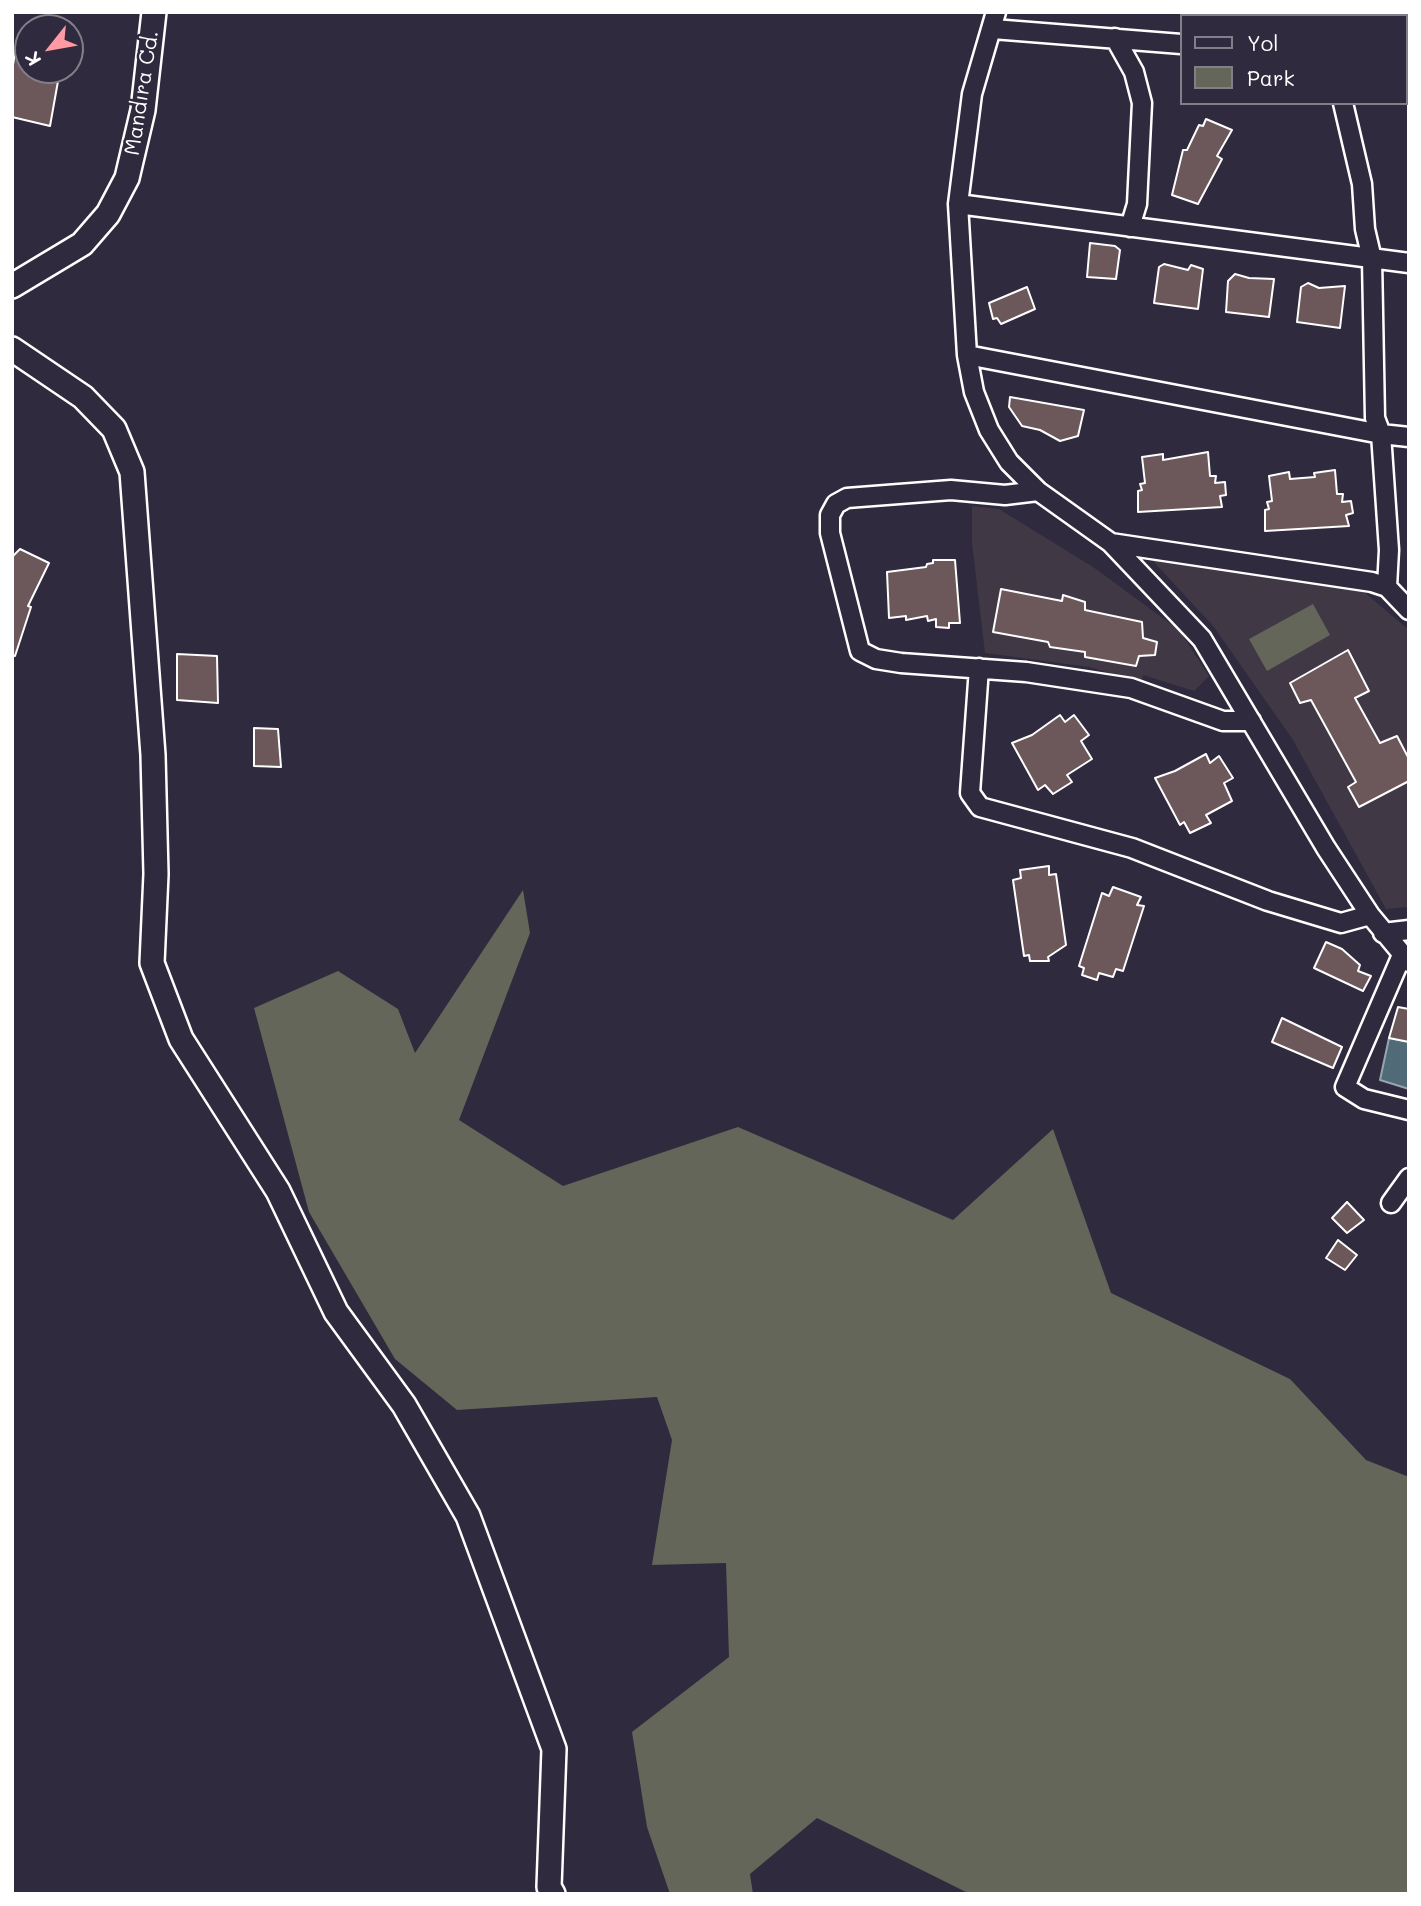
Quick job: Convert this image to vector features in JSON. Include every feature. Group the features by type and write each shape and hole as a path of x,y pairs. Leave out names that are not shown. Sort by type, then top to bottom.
{"street":[{"name":"Mandıra Cd.","path":"12,286 82,244 108,214 127,178 143,110 154,13"},
{"path":"1180,44 994,21 972,94 958,204 968,355 974,392 989,430 1009,462 1038,491 1111,543 1202,639 1370,915 1405,958 1345,1087 1364,1099 1409,1110"},
{"path":"1115,38 1134,72 1142,103 1137,204 1130,227"},
{"path":"1343,105 1362,184 1364,229 1372,260 1375,418 1381,434 1390,550 1387,587"},
{"path":"958,204 1409,263"},
{"path":"12,349 83,397 114,429 132,472 153,755 156,874 152,963 181,1040 278,1191 336,1312 404,1405 468,1516 554,1749 549,1887 553,1894"},
{"path":"968,355 1381,434 1409,437"},
{"path":"1038,491 1005,495 951,490 847,498 836,504 830,515 830,533 860,651 888,661 978,668 1131,688 1223,721 1251,721"},
{"path":"1111,543 1216,557 1387,587 1409,610"},
{"path":"978,668 971,793 980,807 1132,848 1268,901 1341,923 1370,915"},
{"path":"1383,933 1409,930"},
{"path":"1391,1203 1409,1178"}],"shaded area":[{"path":"972,506 999,509 1093,567 1179,630 1209,676 1194,691 1143,675 1142,682 1089,667 985,653 972,543"},
{"path":"1178,554 1364,592 1409,630 1409,907 1386,909 1293,740 1214,627 1151,559"}],"green space":[{"path":"1313,604 1330,635 1267,671 1249,639"},
{"path":"523,890 530,933 459,1120 563,1186 738,1127 953,1220 1053,1129 1111,1293 1290,1379 1366,1460 1409,1477 1409,1894 970,1894 817,1818 750,1874 753,1894 670,1894 647,1827 632,1732 729,1657 726,1563 652,1565 672,1440 657,1397 457,1410 395,1359 309,1212 254,1008 338,971 398,1009 415,1053"}],"water":[{"path":"1389,1038 1409,1042 1409,1089 1380,1080"}],"building":[{"path":"14,58 14,84 58,84 50,126 12,117"},
{"path":"1206,119 1232,130 1217,156 1222,159 1198,204 1172,195 1183,150 1187,150 1199,125 1203,126"},
{"path":"1090,243 1115,246 1120,250 1116,279 1087,277"},
{"path":"1164,264 1188,270 1191,265 1203,269 1198,309 1154,303 1159,267"},
{"path":"1235,274 1249,278 1274,279 1269,317 1226,312 1228,281"},
{"path":"1308,283 1319,288 1345,286 1340,328 1297,322 1301,287"},
{"path":"1027,287 1035,309 1001,324 997,318 993,319 989,303"},
{"path":"1010,397 1084,410 1078,436 1060,441 1040,430 1022,426 1009,407"},
{"path":"1208,452 1210,476 1216,476 1215,483 1225,482 1226,495 1220,496 1222,507 1138,512 1138,491 1142,490 1140,484 1145,483 1142,457 1163,454 1163,460"},
{"path":"1335,470 1337,494 1343,494 1342,502 1351,501 1353,513 1346,515 1349,526 1265,531 1265,510 1269,509 1267,502 1272,501 1269,476 1289,472 1290,479 1315,477 1314,473"},
{"path":"20,549 49,563 28,606 31,607 15,656 12,655 12,557"},
{"path":"933,560 955,560 960,623 949,623 949,628 936,627 936,619 928,621 927,616 906,620 906,616 889,618 887,572 926,567 927,564 933,563"},
{"path":"1001,589 1062,601 1063,595 1085,602 1085,610 1142,622 1143,638 1157,642 1155,655 1139,656 1136,666 1085,657 1085,652 1050,647 1048,642 993,632"},
{"path":"1348,650 1369,691 1355,698 1380,743 1397,736 1409,759 1409,781 1359,807 1348,787 1356,782 1311,700 1300,703 1290,683"},
{"path":"177,654 217,656 218,703 177,700"},
{"path":"1060,715 1065,722 1074,715 1089,735 1081,741 1092,759 1067,775 1072,782 1053,794 1045,785 1038,790 1012,743 1032,735"},
{"path":"254,728 278,729 281,767 254,766"},
{"path":"1206,754 1210,763 1219,756 1233,778 1224,783 1232,801 1206,815 1211,823 1190,833 1184,822 1180,825 1155,778 1175,771"},
{"path":"1049,866 1049,875 1056,874 1066,945 1048,957 1049,961 1030,961 1029,955 1024,956 1013,880 1021,878 1020,870"},
{"path":"1113,887 1141,897 1137,905 1144,906 1123,971 1116,969 1113,977 1099,973 1097,980 1082,975 1084,968 1079,966 1102,893 1109,896"},
{"path":"1326,942 1342,949 1360,965 1358,971 1371,976 1363,991 1314,968"},
{"path":"1398,1007 1409,1009 1409,1042 1389,1038"},
{"path":"1282,1018 1342,1047 1333,1068 1272,1042"},
{"path":"1347,1202 1364,1220 1347,1233 1332,1218"},
{"path":"1338,1240 1357,1255 1345,1270 1326,1258"}]}
